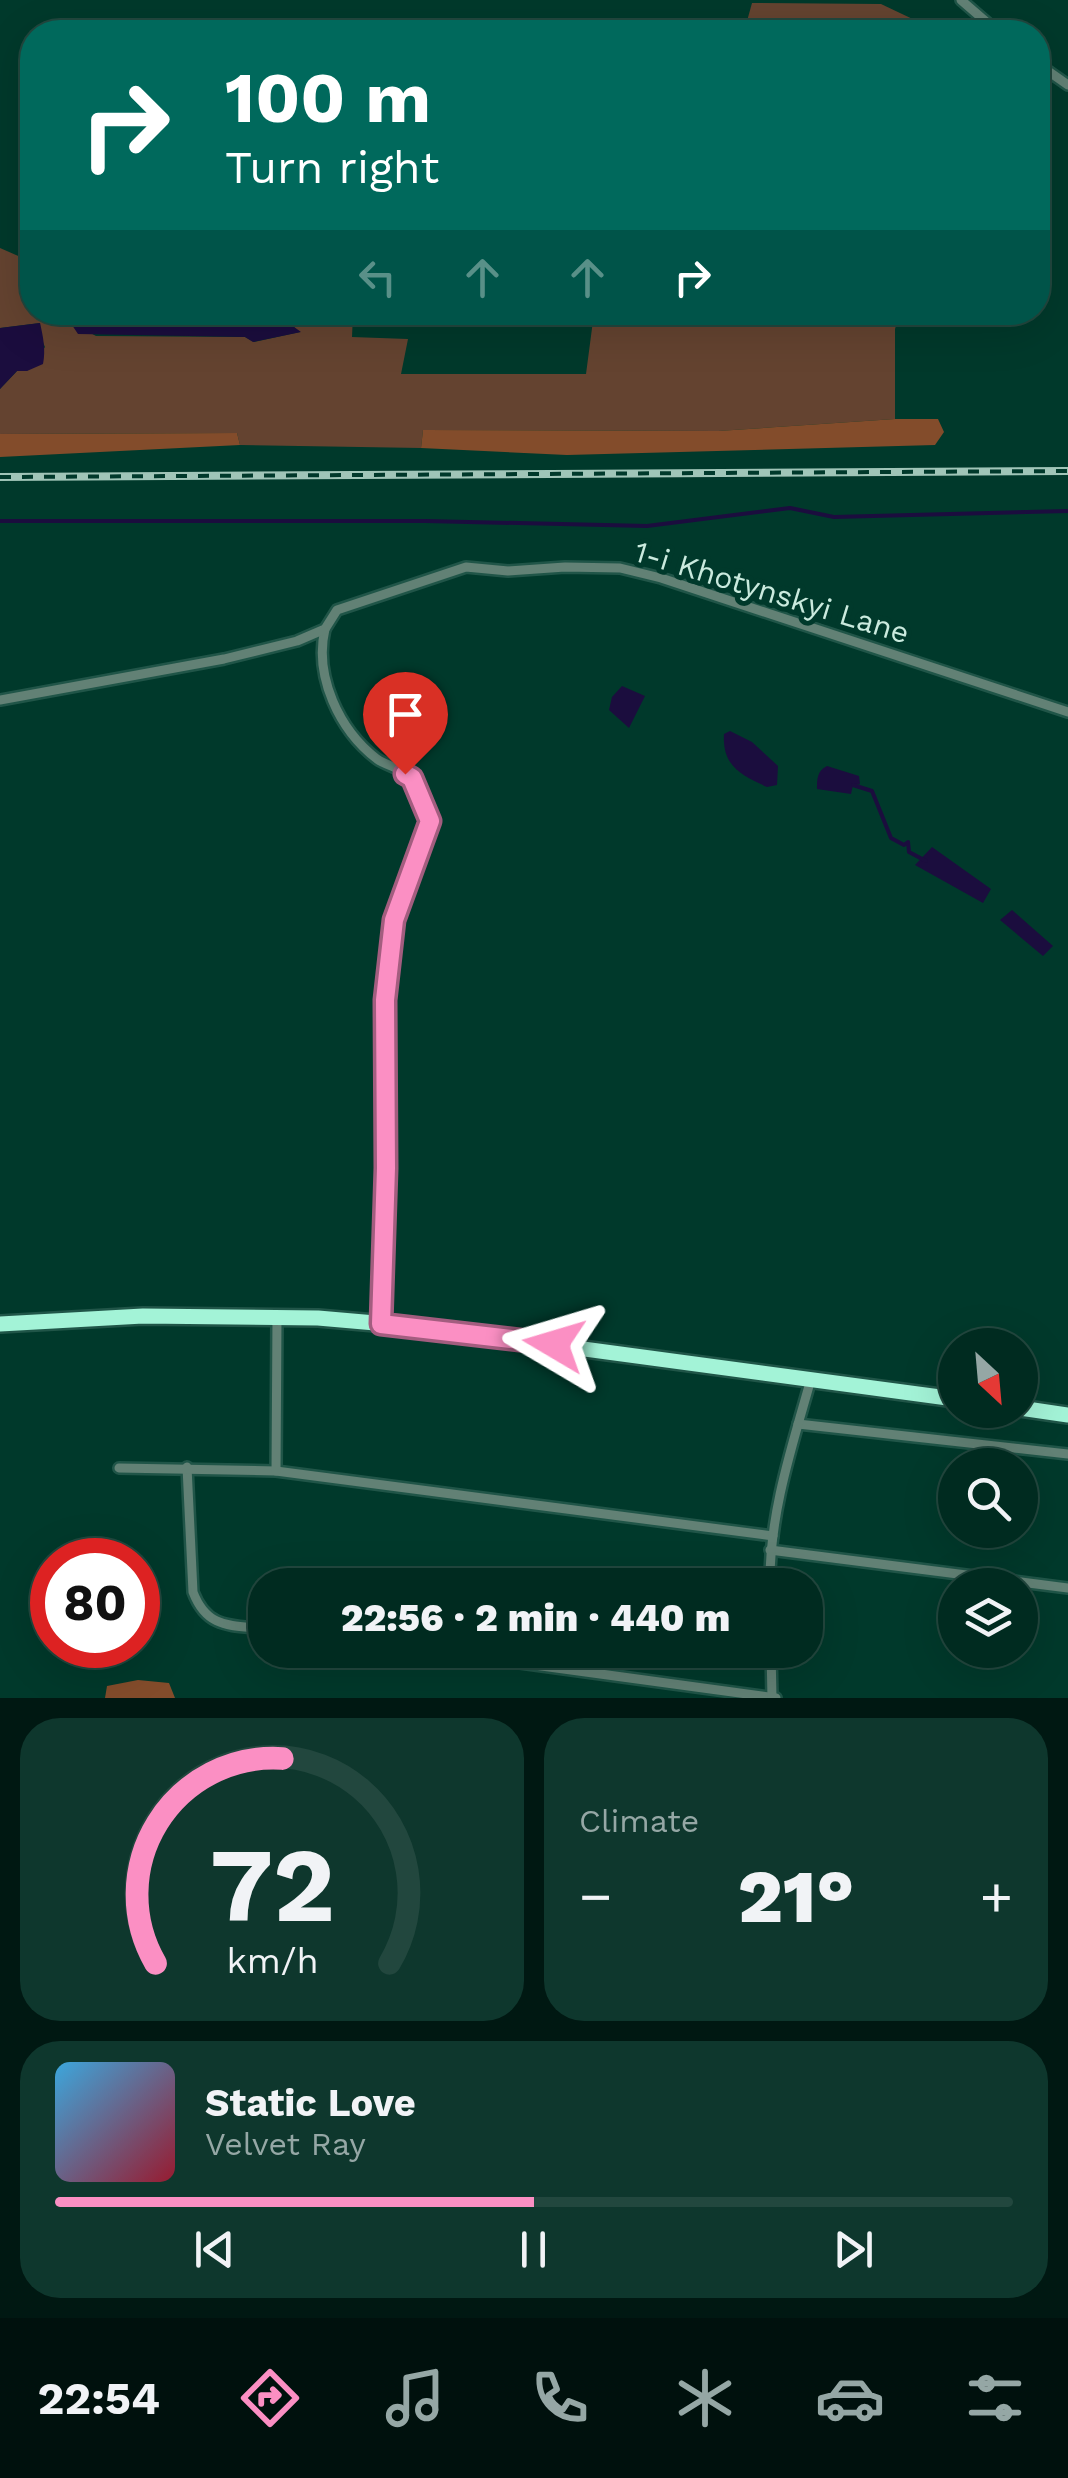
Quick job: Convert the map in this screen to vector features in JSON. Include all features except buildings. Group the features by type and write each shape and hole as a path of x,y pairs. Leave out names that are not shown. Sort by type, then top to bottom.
{"highway":[{"path":"0,1324 143,1316 276,1317 381,1324 938,1397"},
{"path":"1038,1410 1068,1414"}],"street":[{"path":"961,0 984,20"},
{"name":"1-i Khotynskyi Lane","path":"0,700 224,659 297,641 326,629 337,610 466,566 508,571 565,567 620,568 712,593 834,637 1022,694 1068,712"},
{"path":"326,629 321,648 323,670 338,713 375,758 412,778 430,821 394,920 385,1000 386,1168 381,1324"},
{"path":"276,1317 276,1471"},
{"path":"770,1568 772,1536 811,1378"},
{"path":"798,1424 1068,1454"},
{"path":"187,1467 193,1592 198,1606 206,1618 248,1627"},
{"path":"119,1468 276,1471 772,1536"},
{"path":"770,1550 1068,1588"},
{"path":"556,1668 774,1698 773,1668"}],"shaded area":[{"path":"752,3 881,4 915,20 747,20"},
{"path":"0,248 20,257 20,325 24,325 0,328"},
{"path":"40,325 76,325 96,336 245,337 254,342 300,332 294,325 352,325 352,337 408,339 401,374 586,374 592,325 896,325 895,419 718,431 423,430 421,448 240,445 237,433 0,434 0,389 17,371 27,371 45,347"},
{"path":"40,325 44,348 43,364 17,371 0,389 0,328"},
{"path":"72,325 294,325 301,332 253,342 245,337 78,334"},
{"path":"938,419 944,432 935,445 567,455 421,448 423,430 718,431"},
{"path":"237,433 240,445 0,457 0,434"},
{"path":"622,686 645,696 629,728 609,710 612,697"},
{"path":"730,731 752,742 778,766 777,785 767,787 735,768 724,745 724,734"},
{"path":"827,766 859,776 860,784 853,785 851,794 817,789 819,773"},
{"path":"932,847 991,889 983,903 915,865"},
{"path":"1012,910 1053,946 1043,956 1000,920"},
{"path":"138,1680 169,1683 175,1698 105,1698 107,1686"}],"waterway":[{"path":"0,521 426,521 647,526 790,508 834,517 1068,511"},
{"path":"853,785 872,791 891,838 904,845 908,842 909,852 926,861"}],"railway":[{"path":"0,477 1068,471"}],"route":[{"path":"405,774 412,778 430,821 394,920 385,1000 386,1168 381,1324 554,1344"}]}
